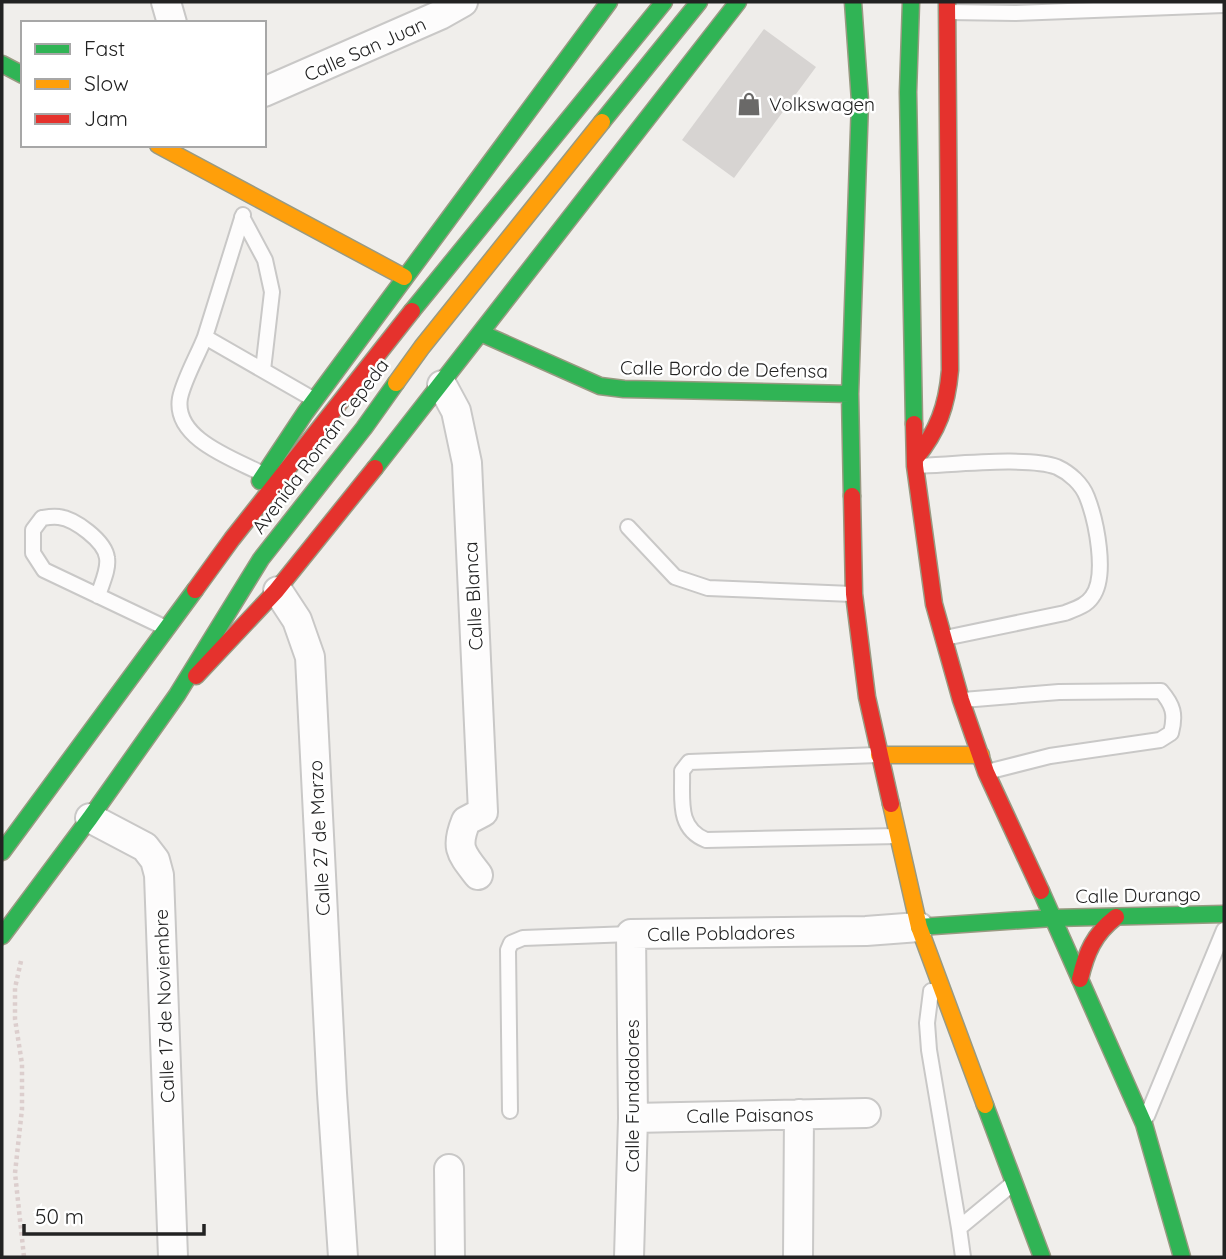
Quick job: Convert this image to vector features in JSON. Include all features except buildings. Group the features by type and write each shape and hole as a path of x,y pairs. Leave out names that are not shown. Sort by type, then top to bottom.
{"main road":[{"path":"232,539 264,474 314,400 609,2"},
{"name":"Avenida Román Cepeda","path":"2,852 232,539 429,290 664,2"},
{"name":"Avenida Román Cepeda","path":"2,936 177,695 261,559 364,428 430,337 699,2"},
{"path":"177,695 234,640 278,591 483,334 738,2"},
{"path":"853,2 860,101 850,394 854,594 867,697 919,927 1042,1257"},
{"path":"911,2 908,92 915,462 934,604 985,772 1144,1124 1182,1257"},
{"path":"915,462 938,430 945,413 949,389 951,354 946,5"},
{"path":"2,64 21,74"},
{"path":"177,149 318,232 404,277"},
{"name":"Calle Bordo de Defensa","path":"483,334 600,386 624,389 850,394"},
{"path":"879,755 981,755"},
{"name":"Calle Durango","path":"919,927 1053,918 1224,914"},
{"path":"1080,979 1093,937 1116,917"}],"street":[{"path":"166,2 171,21"},
{"name":"Calle San Juan","path":"266,91 429,21 463,2"},
{"name":"Calle Blanca","path":"442,385 456,411 467,463 484,812 466,821 459,838 463,856 478,875"},
{"name":"Calle 27 de Marzo","path":"278,591 297,620 310,657 343,1257"},
{"name":"Calle 17 de Noviembre","path":"90,818 145,847 155,860 159,875 172,1244"},
{"name":"Calle Pobladores","path":"631,934 841,932 919,927"},
{"name":"Calle Fundadores","path":"629,1257 633,1118 631,934"},
{"name":"Calle Paisanos","path":"633,1118 866,1113"},
{"path":"798,1257 799,1114"},
{"path":"449,1169 450,1257"}],"lane":[{"path":"946,5 1015,13 1224,5"},
{"path":"249,193 205,337 180,399 183,422 198,440 264,474"},
{"path":"242,218 265,260 272,292 263,370"},
{"path":"205,337 314,400"},
{"path":"915,462 1027,462 1053,465 1078,482 1087,497 1100,550 1099,578 1093,596 1082,607 1065,613 944,638"},
{"path":"98,596 107,568 107,556 93,536 71,520 56,516 42,518 33,530 33,553 44,570 98,596 167,629"},
{"path":"628,527 675,577 708,588 854,594"},
{"path":"961,700 1059,692 1161,691 1176,716 1171,733 1160,740 1051,756 985,772"},
{"path":"879,755 690,762 682,771 686,824 693,835 706,840 899,836"},
{"path":"1144,1124 1224,930"},
{"name":"Calle Pobladores","path":"510,1111 508,950 511,943 523,938 631,934"},
{"path":"933,969 927,1023 929,1050 960,1228 962,1257"},
{"path":"960,1228 1014,1182"}],"path":[{"path":"23,949 15,988 15,1019 22,1064 22,1109 15,1173 24,1257"}],"traffic: fast":[{"path":"260,481 305,413 609,2"},
{"path":"412,311 664,2"},
{"path":"602,122 699,2"},
{"path":"375,468 738,2"},
{"path":"852,496 850,394 860,101 853,2"},
{"path":"911,2 908,92 914,424"},
{"path":"2,64 21,74"},
{"path":"483,334 600,386 624,389 850,394"},
{"path":"2,936 177,695 261,559 396,383"},
{"path":"2,852 195,590"},
{"path":"1041,891 1144,1124 1182,1257"},
{"path":"919,927 1053,918 1224,914"},
{"path":"985,1105 1042,1257"}],"traffic: slow":[{"path":"396,383 602,122"},
{"path":"162,147 404,277"},
{"path":"879,755 981,755"},
{"path":"891,804 919,927 985,1105"}],"traffic: jam":[{"path":"915,459 940,418 950,370 947,2"},
{"path":"195,590 232,539 412,311"},
{"path":"914,424 915,466 934,604 961,700 986,772 1041,891"},
{"path":"196,676 276,591 375,468"},
{"path":"852,496 854,594 867,697 891,804"},
{"path":"1080,979 1092,945 1102,930 1116,917"}],"place":[{"name":"Volkswagen","path":"749,104"}]}
